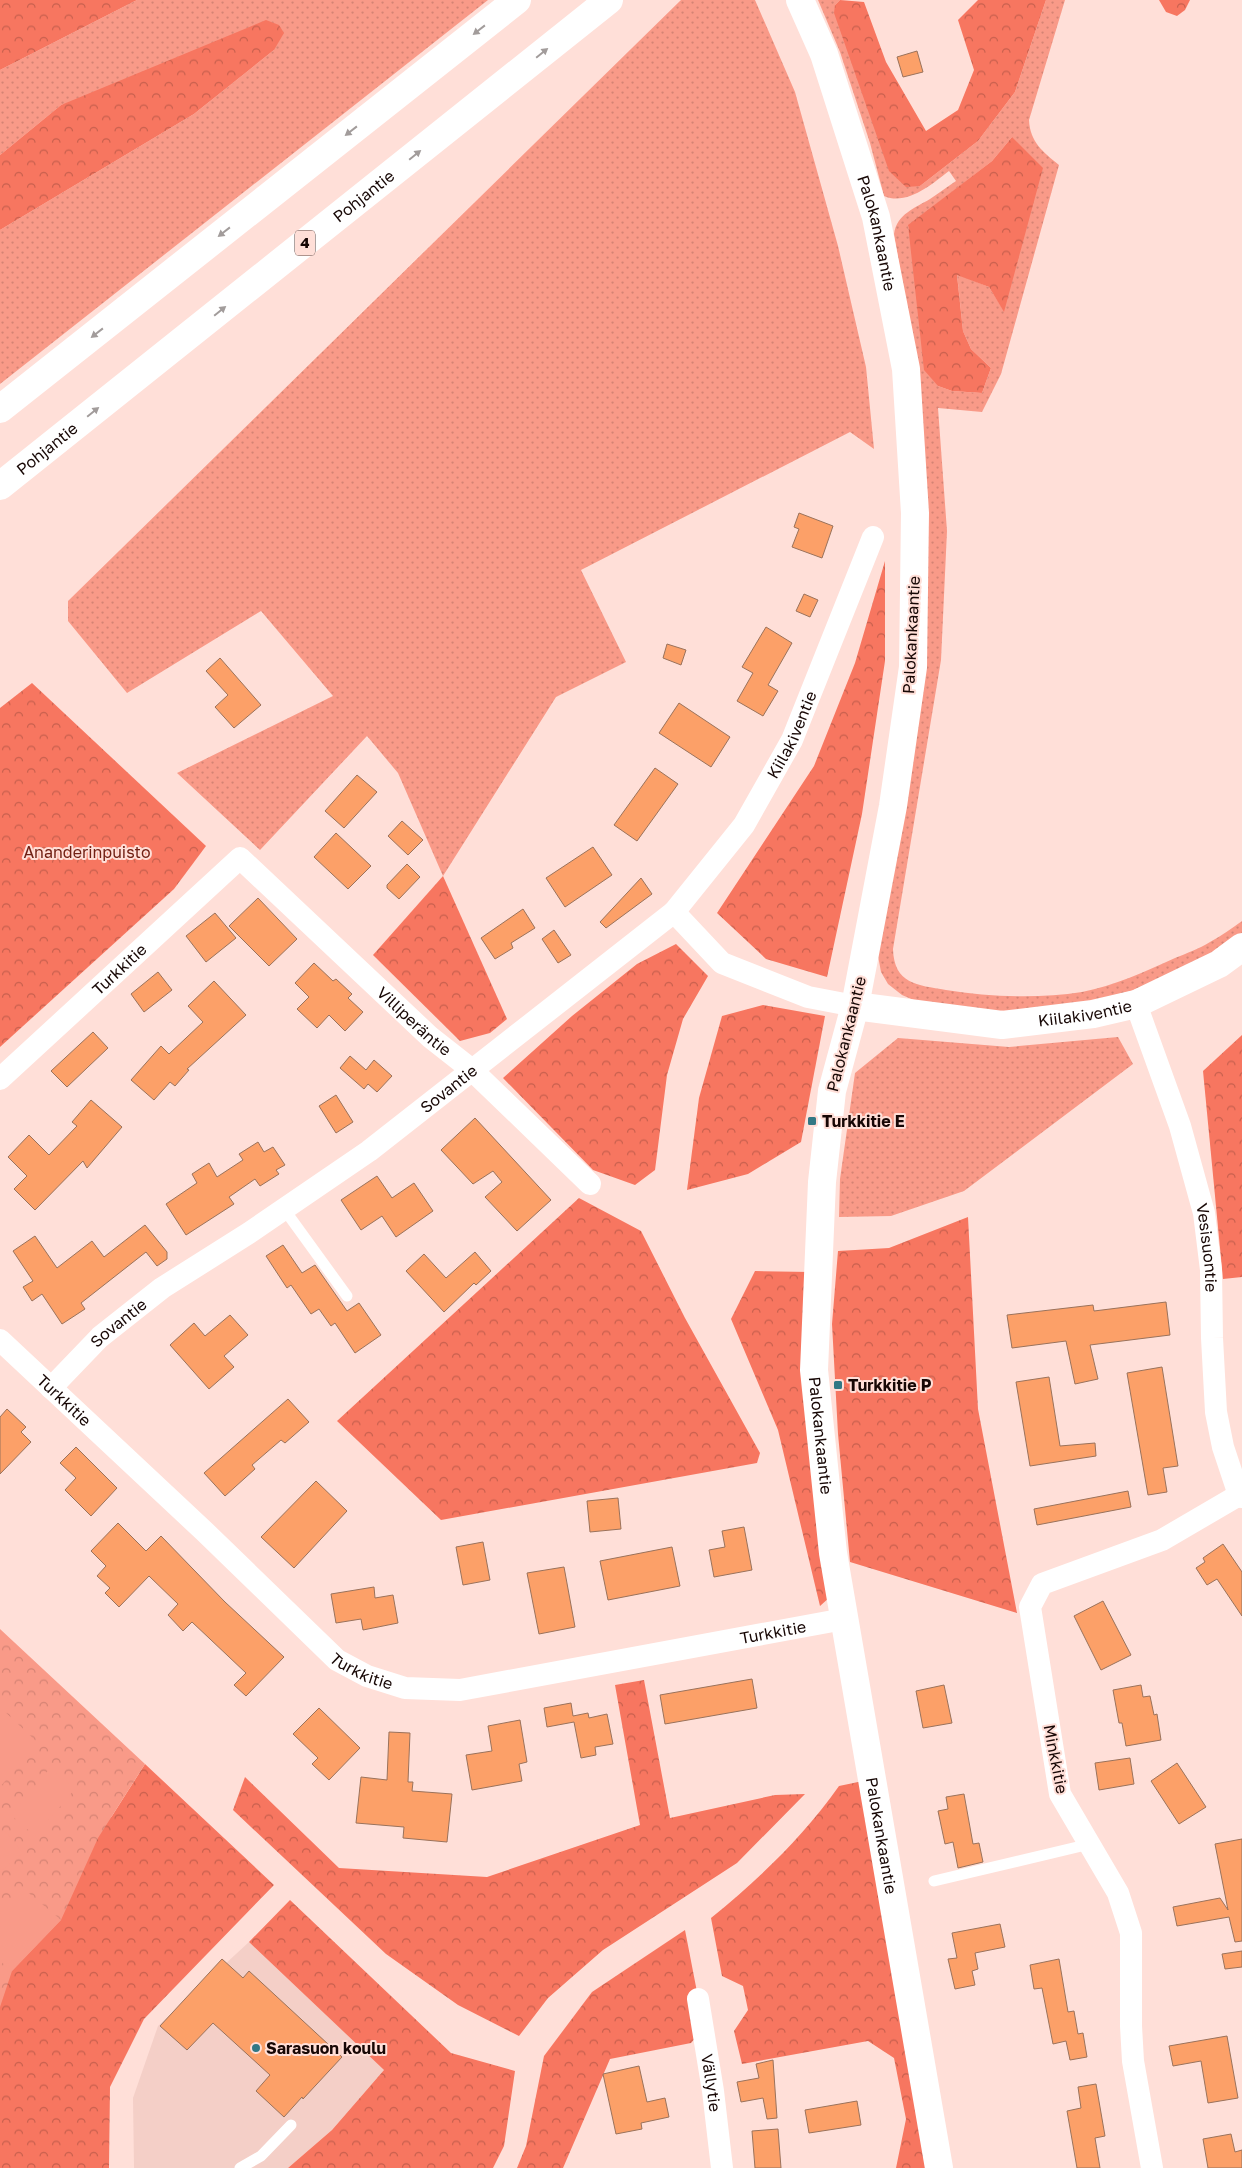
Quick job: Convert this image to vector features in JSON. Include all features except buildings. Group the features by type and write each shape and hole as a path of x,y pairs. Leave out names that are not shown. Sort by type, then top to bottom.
{"main road":[{"path":"0,410 517,0"},
{"name":"Pohjantie","path":"0,486 609,0"},
{"name":"Palokankaantie","path":"800,0 824,54 876,218 906,369 916,513 913,667 893,806 855,1006 832,1091 822,1182 814,1370 832,1553 940,2168"},
{"name":"Kiilakiventie","path":"855,1006 1002,1025 1093,1014 1136,1004 1219,964 1242,947"}],"street":[{"name":"Kiilakiventie","path":"674,912 744,825 792,740 873,537"},
{"name":"Villiperäntie","path":"240,858 430,1037 472,1070 590,1184"},
{"name":"Turkkitie","path":"0,1079 240,858"},
{"path":"674,912 722,963 808,997 855,1006"},
{"name":"Sovantie","path":"51,1388 100,1337 162,1288 369,1151 674,912"},
{"name":"Vesisuontie","path":"1136,1004 1180,1126 1204,1213 1211,1270 1216,1412 1223,1447 1241,1496"},
{"name":"Turkkitie","path":"0,1340 337,1660 367,1676 406,1688 460,1690 844,1620"},
{"name":"Minkkitie","path":"1152,2168 1134,2061 1131,2026 1131,1933 1118,1893 1060,1794 1030,1607 1042,1584 1162,1540 1241,1496"},
{"name":"Vällytie","path":"698,1999 713,2091 722,2168"}],"lane":[{"path":"284,1209 347,1296"},
{"path":"934,1881 1090,1844"},
{"path":"240,2168 261,2156 291,2125"}],"shaded area":[{"name":"Sarasuon koulu","path":"249,1942 384,2070 332,2130 288,2168 134,2168 133,2098 158,2026"}],"green space":[{"path":"0,0 137,0 0,70"},
{"path":"137,0 488,0 0,384 0,230 194,114 274,50 61,105 0,155 0,70"},
{"path":"681,0 755,0 795,92 838,246 866,367 874,449 850,432 581,570 626,662 556,697 443,876 398,773 367,736 260,850 177,773 333,696 261,611 127,693 68,621 68,601"},
{"path":"818,0 840,0 835,5 920,186 978,141 1015,92 1046,0 1065,0 1029,120 1032,134 1038,146 1059,165 1001,374 982,412 938,408 947,531 941,660 893,949 894,961 898,969 909,981 917,984 980,994 1048,996 1082,992 1130,978 1202,947 1242,921 1242,935 1214,953 1174,974 1131,991 1088,1002 1004,1012 916,1001 902,995 888,984 881,972 876,945 903,809 917,371 894,234 899,221 908,212 956,181 949,171 927,187 910,196 893,198 884,196 870,143 840,52","holes":["1012,137 1004,311 989,287 957,274 963,331 971,349 991,368 982,393 952,391 938,386 908,226 992,161"]},
{"path":"840,0 864,2 886,62 926,131 958,110 974,70 958,20 978,0 1046,0 1015,92 978,141 920,186 906,187 889,171 834,13 835,5"},
{"path":"1159,0 1190,0 1185,10 1177,16 1166,12"},
{"path":"266,20 279,25 284,33 274,50 194,114 0,230 0,155 61,105"},
{"path":"1012,137 1043,168 1004,312 989,287 957,275 963,331 971,349 991,368 982,393 952,391 938,386 924,370 908,225 992,161"},
{"path":"885,561 885,661 862,814 827,977 766,959 717,913 814,766 855,663"},
{"name":"Ananderinpuisto","path":"32,683 206,846 174,889 0,1047 0,708"},
{"path":"443,876 507,1019 490,1033 460,1041 373,955"},
{"path":"676,944 708,976 683,1019 667,1075 655,1170 635,1185 593,1170 503,1078 572,1016 637,964"},
{"path":"763,1005 825,1016 801,1142 748,1174 687,1190 699,1098 722,1016"},
{"path":"1242,1035 1242,1277 1223,1279 1203,1071"},
{"path":"1118,1037 1133,1064 964,1191 891,1216 839,1217 840,1179 855,1073 898,1038 1009,1047"},
{"path":"579,1198 641,1231 685,1318 760,1453 757,1463 441,1520 337,1421"},
{"path":"968,1217 978,1409 1017,1613 850,1562 838,1434 832,1324 838,1251 889,1248"},
{"path":"755,1271 811,1272 830,1597 820,1606 778,1430 731,1319"},
{"path":"0,1629 145,1764 98,1838 61,1920 12,1971 0,2007"},
{"path":"644,1680 670,1818 775,1795 805,1794 737,1863 603,1950 548,1998 519,2036 458,2005 386,1954 233,1810 245,1777 339,1868 487,1877 640,1825 615,1685"},
{"path":"0,1707 38,1743 0,1787"},
{"path":"145,1764 274,1885 144,2019 110,2087 109,2168 0,2168 0,1981 42,1893 112,1816"},
{"path":"50,1768 75,1789 35,1836 11,1815"},
{"path":"863,1781 933,2168 896,2168 906,2119 894,2058 868,2041 742,2064 734,2031 748,2010 743,1986 722,1976 711,1918 780,1856 810,1823 839,1786"},
{"path":"4,1830 23,1853 0,1872 0,1833"},
{"path":"24,1889 61,1920 12,1971 0,1961 0,1914"},
{"path":"290,1900 451,2053 515,2071 504,2146 493,2168 288,2168 332,2130 384,2070 249,1942"},
{"path":"685,1930 704,2028 691,2043 610,2059 563,2168 517,2168 526,2146 544,2056 592,1992"}],"place":[{"name":"Turkkitie E","path":"812,1121"},
{"name":"Turkkitie P","path":"838,1385"},
{"name":"Sarasuon koulu","path":"256,2048"}]}
